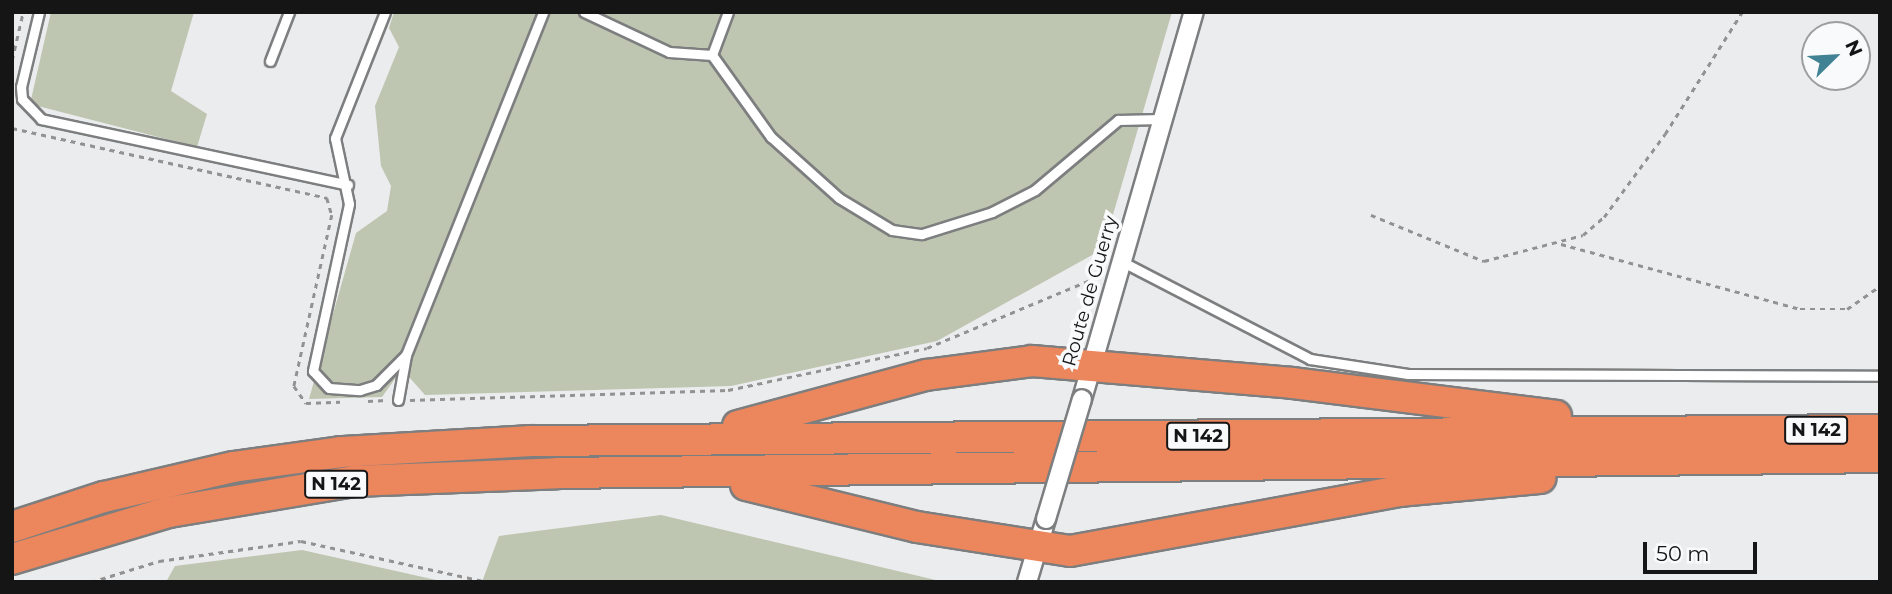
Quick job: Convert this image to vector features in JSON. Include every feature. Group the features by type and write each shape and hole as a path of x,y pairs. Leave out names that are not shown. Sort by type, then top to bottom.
{"highway":[{"path":"645,440 757,424 972,366 1091,364 1537,414 1752,430"},
{"name":"N 142","path":"12,527 194,476 341,452 645,440 1880,430"},
{"path":"669,473 779,490 917,527 1041,532 1070,551 1400,491 1841,457"},
{"name":"N 142","path":"12,559 169,512 262,493 368,481 669,473 1880,457"}],"street":[{"name":"Route de Guerry","path":"1027,582 1194,12"}],"lane":[{"path":"39,12 21,87 22,99 41,119 348,185"},
{"path":"270,61 289,12"},
{"path":"385,12 335,138 348,185 349,204 313,370 329,388 360,390 376,385 406,355"},
{"path":"398,400 406,355 542,12"},
{"path":"584,12 668,52 712,55"},
{"path":"712,55 728,12"},
{"path":"712,55 771,137 839,198 892,230 922,234 992,212 1035,190 1118,120 1163,118"},
{"path":"1119,265 1310,359 1408,374 1880,376"}],"path":[{"path":"12,60 23,12"},
{"path":"1371,215 1484,261 1559,244 1604,217 1742,12"},
{"path":"12,128 327,198 332,215 294,386 306,403 345,402"},
{"path":"1559,244 1800,309 1847,309 1880,286"},
{"path":"358,401 728,390 927,348 1119,265"},
{"path":"91,582 159,561 301,541 487,582"}],"green space":[{"path":"51,12 194,12 171,91 207,114 197,147 30,104"},
{"path":"394,12 1172,12 1103,249 937,341 731,386 425,395 402,369 382,397 309,399 356,233 387,211 391,186 381,166 375,106 399,47 389,28"},
{"path":"661,515 944,582 482,582 499,536"},
{"path":"302,550 445,582 166,582 175,566"}]}
